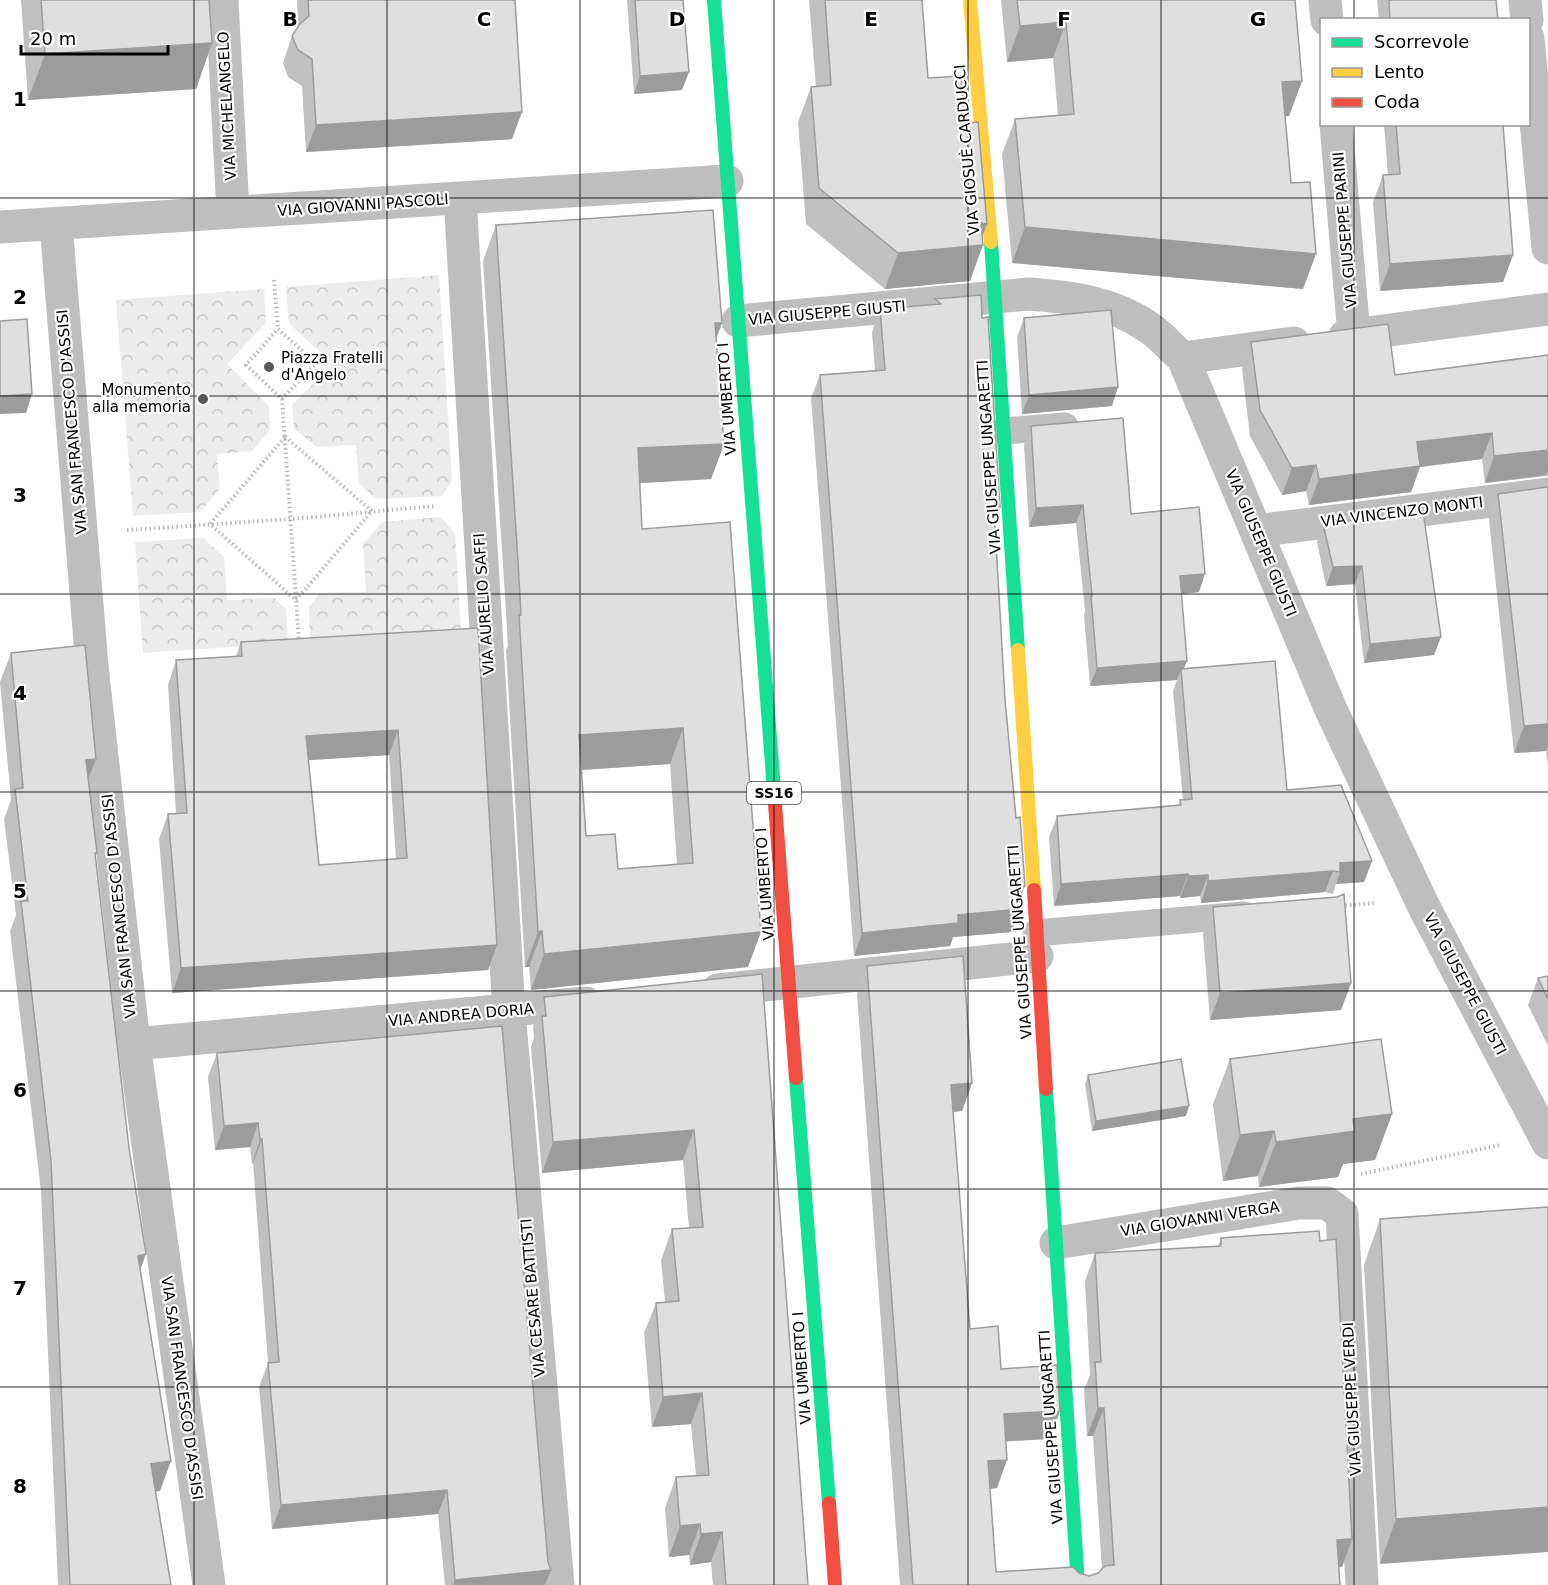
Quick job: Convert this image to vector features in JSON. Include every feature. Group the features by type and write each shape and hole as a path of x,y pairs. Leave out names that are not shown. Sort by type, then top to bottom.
{"main road":[{"name":"VIA UMBERTO I","path":"714,0 835,1585"},
{"name":"VIA GIOSUÈ CARDUCCI","path":"970,0 996,297"},
{"name":"VIA GIUSEPPE UNGARETTI","path":"996,297 1077,1585"}],"street":[{"name":"VIA MICHELANGELO","path":"222,0 233,212"},
{"path":"1325,0 1327,18"},
{"path":"1525,0 1527,18"},
{"path":"1530,59 1548,248"},
{"name":"VIA GIUSEPPE PARINI","path":"1336,126 1354,335"},
{"name":"VIA GIOVANNI PASCOLI","path":"0,227 727,181"},
{"name":"VIA AURELIO SAFFI","path":"459,198 508,1011"},
{"name":"VIA SAN FRANCESCO D'ASSISI","path":"56,224 92,666 134,1044 209,1585"},
{"name":"VIA GIUSEPPE GIUSTI","path":"738,321 1029,294 1074,297 1112,308 1148,326 1183,358 1332,712 1425,907 1546,1140"},
{"path":"1183,358 1548,309"},
{"name":"VIA VINCENZO MONTI","path":"1256,531 1548,494"},
{"path":"690,993 789,983 1037,944"},
{"name":"VIA ANDREA DORIA","path":"134,1044 621,1000"},
{"name":"VIA CESARE BATTISTI","path":"508,1011 558,1585"},
{"name":"VIA GIOVANNI VERGA","path":"1056,1243 1299,1203 1334,1208"},
{"name":"VIA GIUSEPPE VERDI","path":"1334,1208 1362,1585"}],"lane":[{"path":"1004,431 1095,423"},
{"path":"1037,944 1268,913"}],"path":[{"path":"274,280 278,329 315,363 282,399"},
{"path":"278,329 246,365 282,399 300,651"},
{"path":"285,437 372,511"},
{"path":"210,524 285,437"},
{"path":"127,530 438,506"},
{"path":"296,600 372,511"},
{"path":"210,524 296,600"},
{"path":"1334,1208 1353,1176 1546,1140"}],"green space":[{"path":"439,275 452,480 442,496 377,499 359,484 356,445 316,447 294,428 292,405 332,364 289,323 286,287"},
{"path":"264,289 266,323 227,364 269,406 270,430 252,451 217,454 220,489 200,512 133,516 116,300"},
{"path":"441,517 455,533 461,631 310,642 309,607 320,593 366,592 363,544 382,522"},
{"path":"203,538 224,557 227,600 274,598 286,609 288,643 143,653 135,542"}],"building":[{"path":"41,0 209,0 212,43 45,54"},
{"path":"308,0 515,0 522,112 316,125 312,59 298,50 292,36 309,16"},
{"path":"635,0 683,0 689,72 640,76"},
{"path":"825,0 922,0 928,78 961,76 965,123 978,122 987,224 981,223 983,245 898,253 819,188 811,87 831,85"},
{"path":"1017,0 1295,0 1302,81 1282,82 1291,183 1310,182 1316,254 1025,227 1015,119 1074,114 1066,22 1020,26"},
{"path":"1389,0 1496,0 1498,18 1390,18"},
{"path":"1396,126 1503,126 1513,255 1390,264 1383,175 1400,174"},
{"path":"713,210 722,323 715,323 724,444 638,448 642,529 730,522 761,932 544,954 542,931 538,932 519,615 521,615 518,561 496,225","holes":["683,728 693,863 618,869 615,834 586,836 579,735"]},
{"path":"981,295 982,318 988,317 1000,507 994,508 1005,699 1016,818 1020,817 1025,886 1019,886 1020,909 958,915 958,923 862,933 820,375 885,370 880,309 941,304 935,299"},
{"path":"1111,310 1118,387 1029,395 1024,318"},
{"path":"27,319 32,394 0,396 0,321"},
{"path":"1388,324 1395,375 1548,355 1548,450 1494,456 1492,433 1417,442 1420,466 1319,479 1316,465 1292,468 1260,410 1251,342"},
{"path":"1123,418 1131,514 1199,507 1205,574 1180,576 1187,661 1097,668 1083,505 1036,508 1031,426"},
{"path":"1548,487 1548,724 1524,726 1498,494"},
{"path":"1423,511 1441,637 1370,644 1362,566 1333,567 1323,524"},
{"path":"478,628 497,945 181,968 168,814 187,813 176,660 242,656 241,642","holes":["398,730 407,858 319,865 306,736"]},
{"path":"85,645 96,759 86,760 97,853 95,853 129,1148 146,1254 138,1256 171,1461 151,1464 171,1585 70,1585 51,1161 21,901 28,901 15,789 23,788 11,653"},
{"path":"1275,661 1287,790 1341,785 1372,861 1340,863 1340,872 1208,881 1208,875 1188,876 1188,874 1061,884 1057,816 1181,805 1180,800 1192,799 1181,669"},
{"path":"1344,894 1351,983 1220,993 1213,907 1337,897"},
{"path":"963,956 972,1083 951,1085 970,1329 998,1326 1001,1369 1057,1365 1060,1411 1004,1414 1007,1460 988,1461 996,1572 1073,1567 1079,1573 1089,1576 1098,1573 1105,1566 1114,1565 1104,1408 1098,1408 1095,1362 1101,1362 1095,1253 1221,1246 1221,1238 1319,1231 1320,1241 1336,1239 1352,1539 1337,1540 1340,1585 913,1585 867,966"},
{"path":"762,974 808,1585 726,1585 722,1532 701,1534 700,1524 680,1526 676,1477 709,1475 702,1393 663,1397 656,1303 679,1301 672,1229 703,1227 694,1130 553,1142 542,1016 546,1016 544,997"},
{"path":"1548,976 1548,999 1538,978"},
{"path":"502,1026 548,1562 551,1570 455,1580 447,1490 281,1505 268,1363 279,1362 262,1139 260,1139 258,1123 224,1126 217,1053"},
{"path":"1381,1039 1392,1114 1353,1119 1355,1131 1276,1142 1274,1131 1240,1135 1230,1059"},
{"path":"1181,1059 1189,1106 1096,1121 1088,1075"},
{"path":"1548,1207 1548,1507 1396,1519 1380,1219"}],"traffic: fast":[{"path":"714,0 774,791"},
{"path":"991,242 1018,650"},
{"path":"796,1078 829,1503"},
{"path":"1046,1089 1078,1585"}],"traffic: slow":[{"path":"970,0 991,242"},
{"path":"1018,650 1034,890"}],"traffic: jam":[{"path":"774,791 796,1078"},
{"path":"1034,890 1046,1089"},
{"path":"829,1503 835,1585"}],"place":[{"name":"Piazza Fratelli d'Angelo","path":"269,367"},
{"name":"Monumento alla memoria","path":"203,399"}]}
